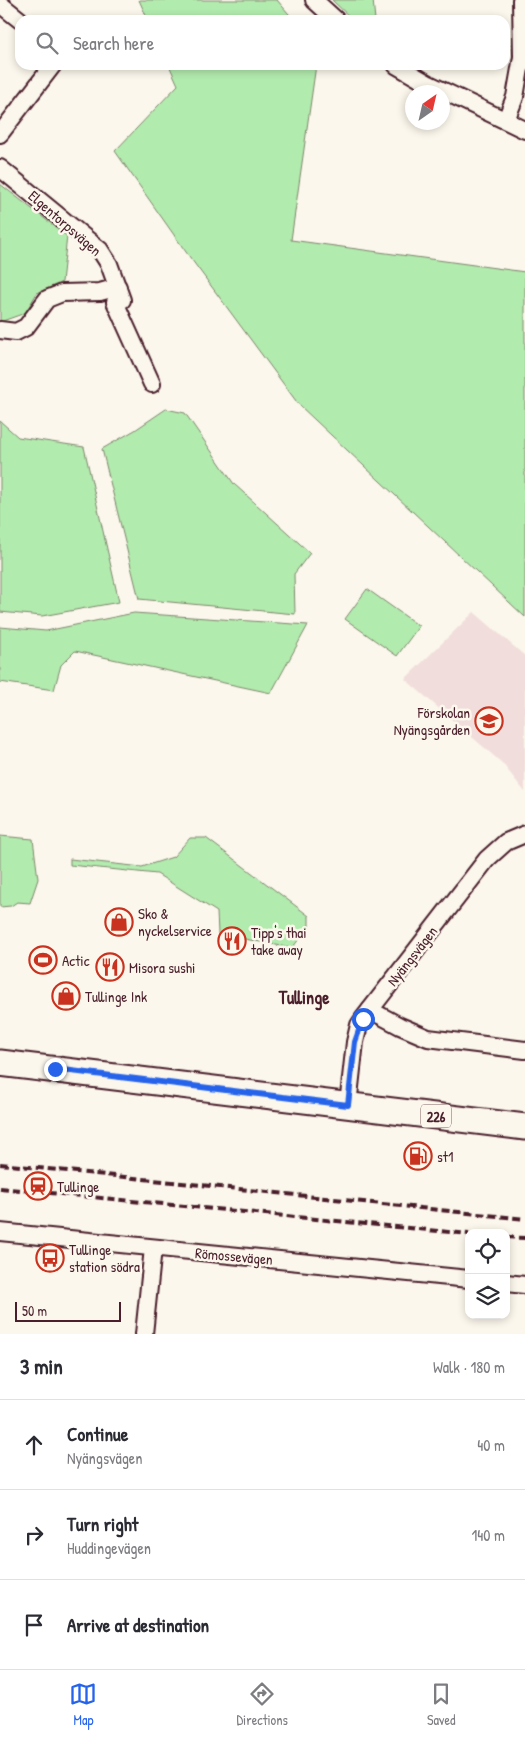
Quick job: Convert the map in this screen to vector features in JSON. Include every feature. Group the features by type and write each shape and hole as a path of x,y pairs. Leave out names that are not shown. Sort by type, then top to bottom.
{"main road":[{"name":"226","path":"0,1063 525,1127"}],"street":[{"path":"314,0 330,15"},
{"path":"506,120 515,97 522,57 520,0"},
{"path":"0,4 15,16"},
{"path":"0,134 49,70"},
{"path":"405,70 427,83 525,130"},
{"name":"Elgentorpsvägen","path":"0,168 100,250 109,264 122,300 115,302 152,384"},
{"path":"0,330 16,332 26,327 47,299 62,293 100,292 118,287"},
{"name":"Nyängsvägen","path":"348,1105 355,1042 359,1025 487,859 506,842 525,834"},
{"path":"370,1010 428,1038 525,1050"},
{"name":"Römossevägen","path":"0,1232 465,1279"},
{"path":"144,1334 152,1248"},
{"path":"510,1283 525,1285"}],"shaded area":[{"name":"Förskolan Nyängsgården","path":"474,612 525,656 525,792 502,763 405,679"}],"green space":[{"path":"139,0 277,0 290,15 146,15"},
{"path":"332,0 373,0 374,15 348,15"},
{"path":"171,70 315,70 291,240 525,272 525,617 299,405 186,252 115,151 178,85"},
{"path":"0,184 67,236 62,282 37,293 25,313 0,322"},
{"path":"166,409 185,413 234,484 310,553 294,574 295,614 139,599 102,449"},
{"path":"0,421 18,437 84,447 119,602 42,616 0,612"},
{"path":"367,589 419,626 397,656 345,619"},
{"path":"134,613 308,625 271,693 75,651 61,665 54,690 0,682 0,627 46,631"},
{"path":"0,836 33,839 38,879 30,903 17,902 11,906 0,907"},
{"path":"190,838 206,838 309,916 309,927 292,948 218,934 217,912 157,874 70,865 70,859 142,867 173,857"}],"railway":[{"path":"0,1164 525,1219"},
{"path":"0,1188 465,1234"},
{"path":"510,1237 525,1238"}],"place":[{"name":"Förskolan Nyängsgården","path":"489,721"},
{"name":"Sko & nyckelservice","path":"119,922"},
{"name":"Tipp's thai take away","path":"232,941"},
{"name":"Actic","path":"43,960"},
{"name":"Misora sushi","path":"110,967"},
{"name":"Tullinge Ink","path":"66,996"},
{"name":"st1","path":"418,1156"},
{"name":"Tullinge","path":"38,1186"},
{"name":"Tullinge station södra","path":"50,1258"}],"district":[{"name":"Tullinge","path":"304,997"}],"route":[{"path":"55,1069 348,1105 355,1042 359,1025 363,1019"}]}
